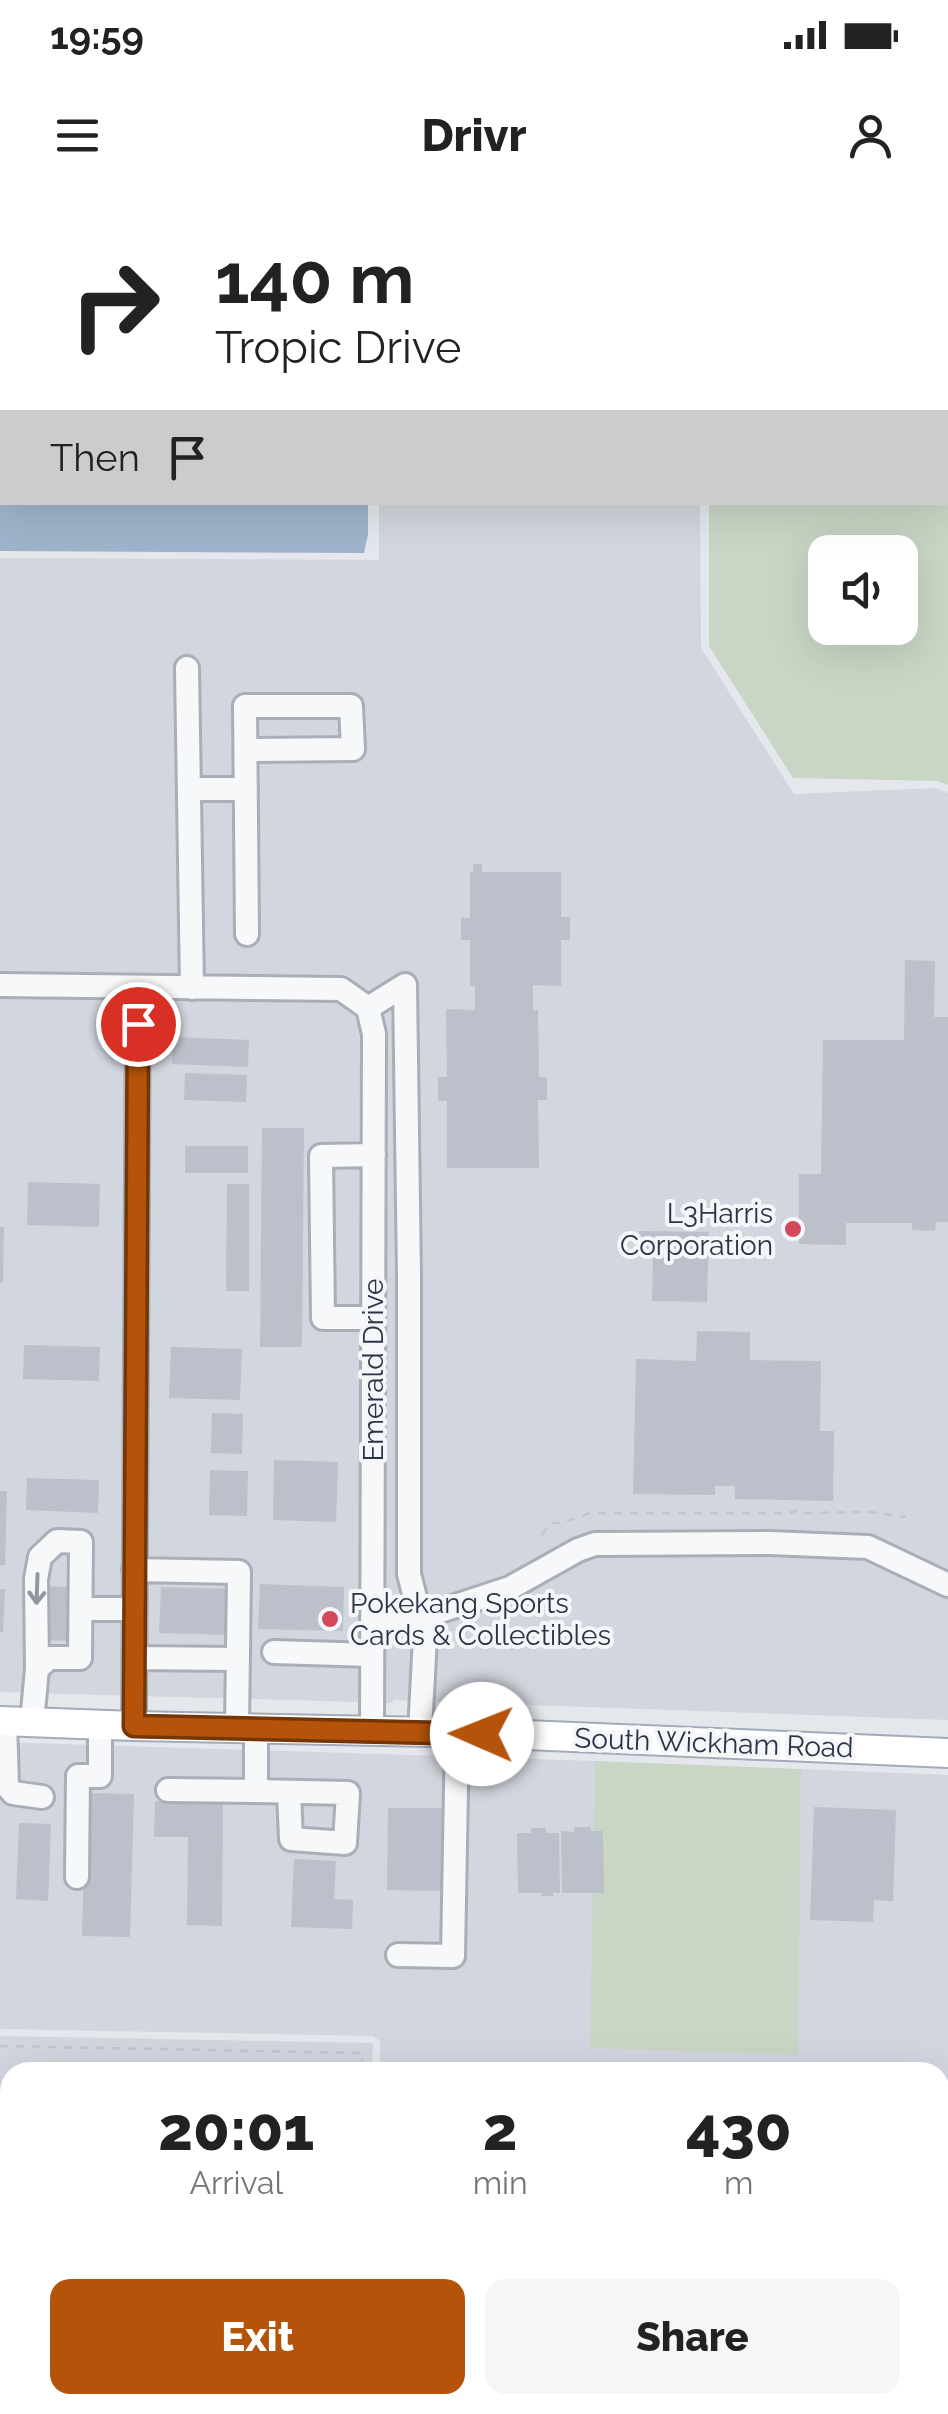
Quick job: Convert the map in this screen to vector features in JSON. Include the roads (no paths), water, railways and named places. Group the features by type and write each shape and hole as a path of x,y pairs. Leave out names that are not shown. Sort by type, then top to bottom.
{"main road":[{"name":"South Wickham Road","path":"12,1722 457,1733 948,1753"}],"street":[{"path":"187,668 192,988"},
{"path":"246,750 352,749 351,706 245,706 247,934"},
{"path":"189,789 246,789"},
{"path":"0,984 341,989 368,1008 405,985 409,1574 425,1638 420,1732"},
{"path":"134,1726 138,987"},
{"name":"Emerald Drive","path":"368,1008 374,1034 372,1732"},
{"path":"373,1318 323,1318 321,1156 374,1155"},
{"path":"374,1223 408,1222"},
{"path":"37,1669 36,1579 40,1557 57,1541 81,1542 80,1658 49,1658 37,1669 12,1722 7,1786 13,1794 42,1797"},
{"path":"372,1618 419,1618 510,1588 596,1544 868,1547 948,1585"},
{"path":"134,1570 238,1572 238,1659 256,1791"},
{"path":"80,1609 134,1609"},
{"path":"274,1652 372,1655"},
{"path":"134,1658 238,1659"},
{"path":"78,1877 78,1776 100,1776 100,1725"},
{"path":"398,1956 453,1956 457,1733"},
{"path":"168,1790 290,1792"}],"water":[{"path":"0,505 368,505 364,553 0,551"}],"place":[{"name":"L3Harris Corporation","path":"793,1229"},
{"name":"Pokekang Sports Cards & Collectibles","path":"330,1619"}]}
